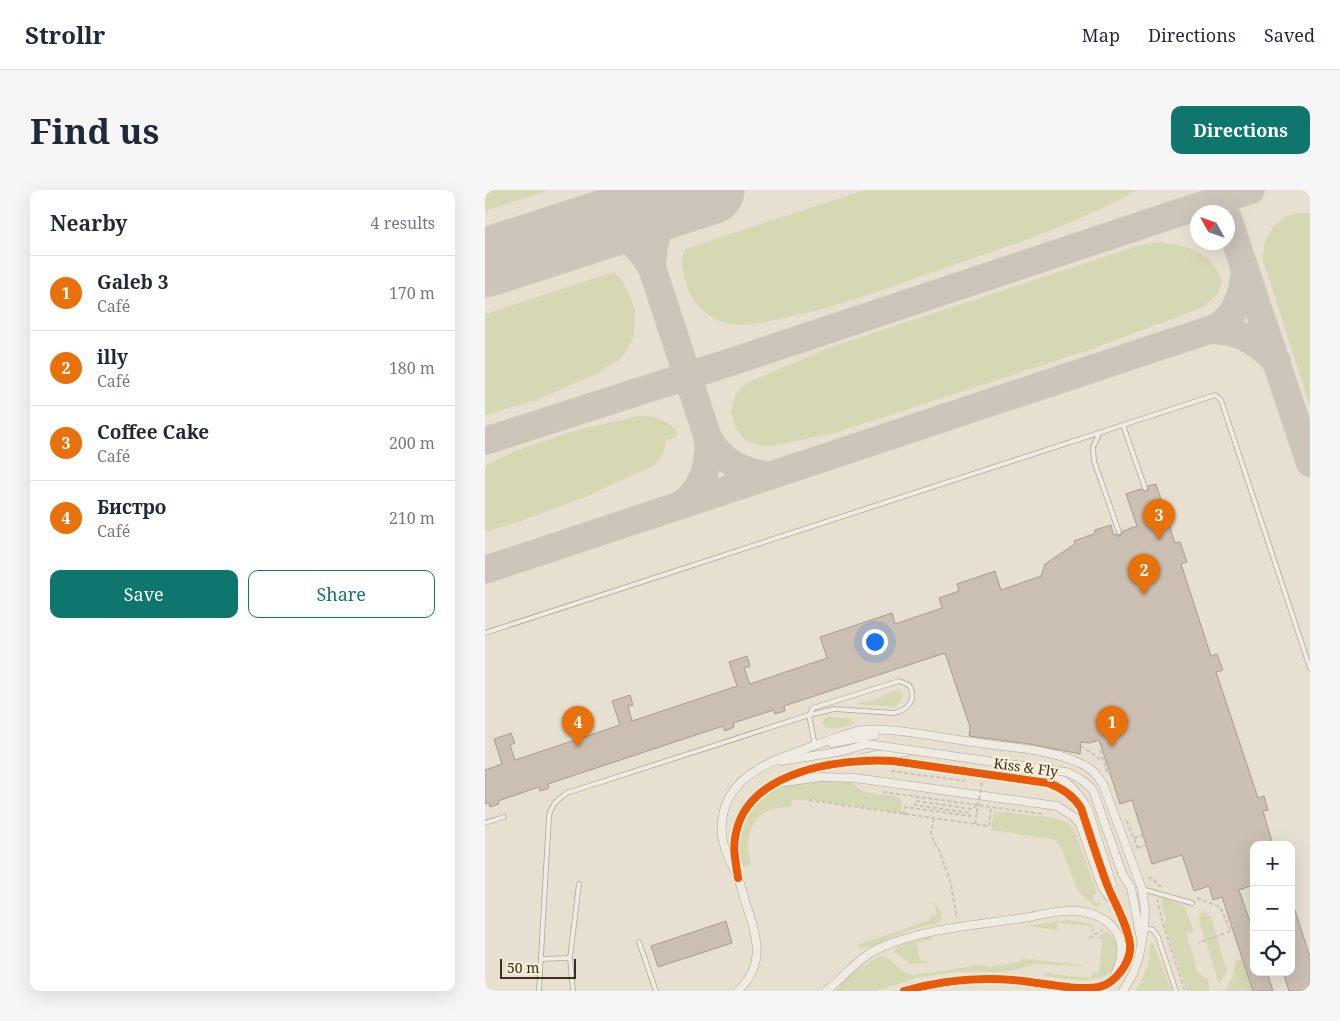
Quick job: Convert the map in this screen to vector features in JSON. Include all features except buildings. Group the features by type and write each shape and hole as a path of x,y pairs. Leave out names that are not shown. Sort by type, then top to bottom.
{"street":[{"path":"738,991 754,970 758,949 750,914 738,878 725,850 722,836 724,812 730,795 753,772 795,751 863,736 899,732 1046,752 1069,758 1094,772 1103,784 1141,885 1145,909 1144,928 1137,965 1124,988 1117,991"},
{"name":"Kiss & Fly","path":"771,762 843,752 867,744 1065,772 1076,776 1085,781 1093,790 1122,873 1131,888 1141,941"},
{"path":"738,878 734,847 736,832 745,811 754,800 771,786 789,776 806,770 871,755 941,752 1025,763 1060,777 1081,798 1088,809 1112,884 1116,906"},
{"path":"843,763 876,760 893,761 1059,787 1076,800 1081,808 1100,867 1126,927 1130,947 1129,958 1119,975 1108,984 1098,987 1087,988 1012,980 961,980 903,991"},
{"path":"771,786 805,778 855,778 1057,806 1075,817 1080,824 1102,888 1116,906"},
{"path":"826,991 861,958 880,948 912,937 1063,912 1091,914 1109,924 1121,940 1122,948 1119,966 1108,984"},
{"path":"1056,985 1070,991"}],"lane":[{"path":"485,633 1099,434 1213,395 1220,398 1310,668"},
{"path":"1123,425 1145,488"},
{"path":"1099,434 1093,446 1094,461 1119,532"},
{"path":"539,991 549,816 552,806 558,799 567,793 809,714 834,709 900,712 907,708 913,697 909,685 899,681 827,702 813,708 809,714 815,746"},
{"path":"485,823 504,817"},
{"path":"573,991 570,958 579,884"},
{"path":"1141,885 1156,892 1192,902"},
{"path":"1144,928 1153,930 1158,938 1176,991"},
{"path":"639,942 656,991"},
{"path":"541,958 570,958"}],"path":[{"path":"1081,746 1104,762"},
{"path":"975,824 984,769"},
{"path":"875,790 1042,814"},
{"path":"809,800 989,826 991,808"},
{"path":"904,814 905,807 969,816 970,813 915,805 916,801 972,809"},
{"path":"934,818 931,832 950,880 958,928"},
{"path":"1134,838 1143,835"},
{"path":"1137,848 1146,845"},
{"path":"1147,876 1166,888"},
{"path":"1230,882 1250,877"},
{"path":"1157,884 1156,892 1163,924 1185,991"},
{"path":"1194,897 1220,907 1231,931 1198,943"},
{"path":"1089,938 1105,928"}],"green space":[{"path":"485,190 550,190 485,211"},
{"path":"864,190 1137,190 1087,215 1035,236 873,293 795,316 754,324 726,323 705,312 694,300 683,271 682,259 685,249"},
{"path":"1299,213 1310,213 1310,406 1263,260 1265,243 1272,229 1277,223"},
{"path":"1156,242 1177,245 1205,257 1212,263 1222,282 1218,294 1203,307 1092,349 838,432 772,446 763,446 746,441 736,429 731,412 735,395 741,387 749,382 828,348 1137,246"},
{"path":"614,272 628,291 635,312 634,336 621,358 600,372 537,400 485,415 485,314"},
{"path":"639,416 661,420 678,433 677,436 666,441 663,454 654,465 588,496 485,532 485,466 517,450 573,431"},
{"path":"896,690 901,691 903,696 900,703 895,707 855,704 873,700"},
{"path":"828,717 849,718 853,722 851,725 831,729 822,723"},
{"path":"807,781 850,781 863,792 899,797 901,799 902,813 808,799 807,801 792,799 791,807 768,811 754,823 748,841 751,864 744,867 740,858 740,841 745,823 754,807 775,789 784,785"},
{"path":"994,811 1055,818 1066,822 1074,829 1097,893 1093,895 1093,900 1095,903 1100,902 1101,904 1096,907 1076,887 1057,840 991,830"},
{"path":"1165,898 1184,905 1194,933 1186,932 1198,973 1208,979 1210,991 1187,991 1164,924 1166,920 1161,902"},
{"path":"934,901 942,919 938,923 907,931 871,947 859,949 857,945 930,920 929,917 937,914"},
{"path":"1203,911 1211,917 1227,972 1219,984 1199,920 1199,915"},
{"path":"1068,920 1091,924 1095,930 1091,933 1092,926 1058,923 1057,930 1027,926"},
{"path":"1107,931 1115,942 1117,951 1114,966 1108,974 1088,980 1044,976 1044,973 1091,978 1092,973 1099,973 1102,939 1095,938"},
{"path":"931,936 932,939 917,943 920,961 927,961 927,963 910,964 894,951 897,947"},
{"path":"1152,942 1172,991 1135,991 1147,969 1150,943"},
{"path":"880,956 888,959 903,971 913,975 980,965 989,967 1020,962 1020,958 1082,966 1038,964 1005,972 956,972 916,978 877,991 835,991 854,972"},
{"path":"1242,959 1253,991 1225,991 1233,975 1235,962"}],"taxiway":[{"path":"485,441 1251,190"},
{"path":"652,268 656,237 669,214 685,198"},
{"path":"585,230 607,231 617,234 632,243 646,258 652,268 708,438 727,460 742,469 770,476"},
{"path":"1235,240 1310,463"},
{"path":"1209,330 1225,321 1236,306 1242,288 1244,269"},
{"path":"485,570 1209,330 1230,332 1246,338 1254,342 1277,361"},
{"path":"681,505 689,499 700,484 708,457 708,438"}],"runway":[{"path":"485,263 710,190"}],"cycle path":[{"path":"738,878 734,844 744,812 759,795 778,782 800,772 824,766 848,762 893,761 1048,783 1071,796 1081,808 1104,877 1129,937 1130,951 1126,964 1117,976 1105,985 1089,988 985,979 944,982 904,991"}],"place":[{"name":"Coffee Cake","path":"1159,540"},
{"name":"illy","path":"1144,595"},
{"name":"Бистро","path":"578,747"},
{"name":"Galeb 3","path":"1112,747"}]}
